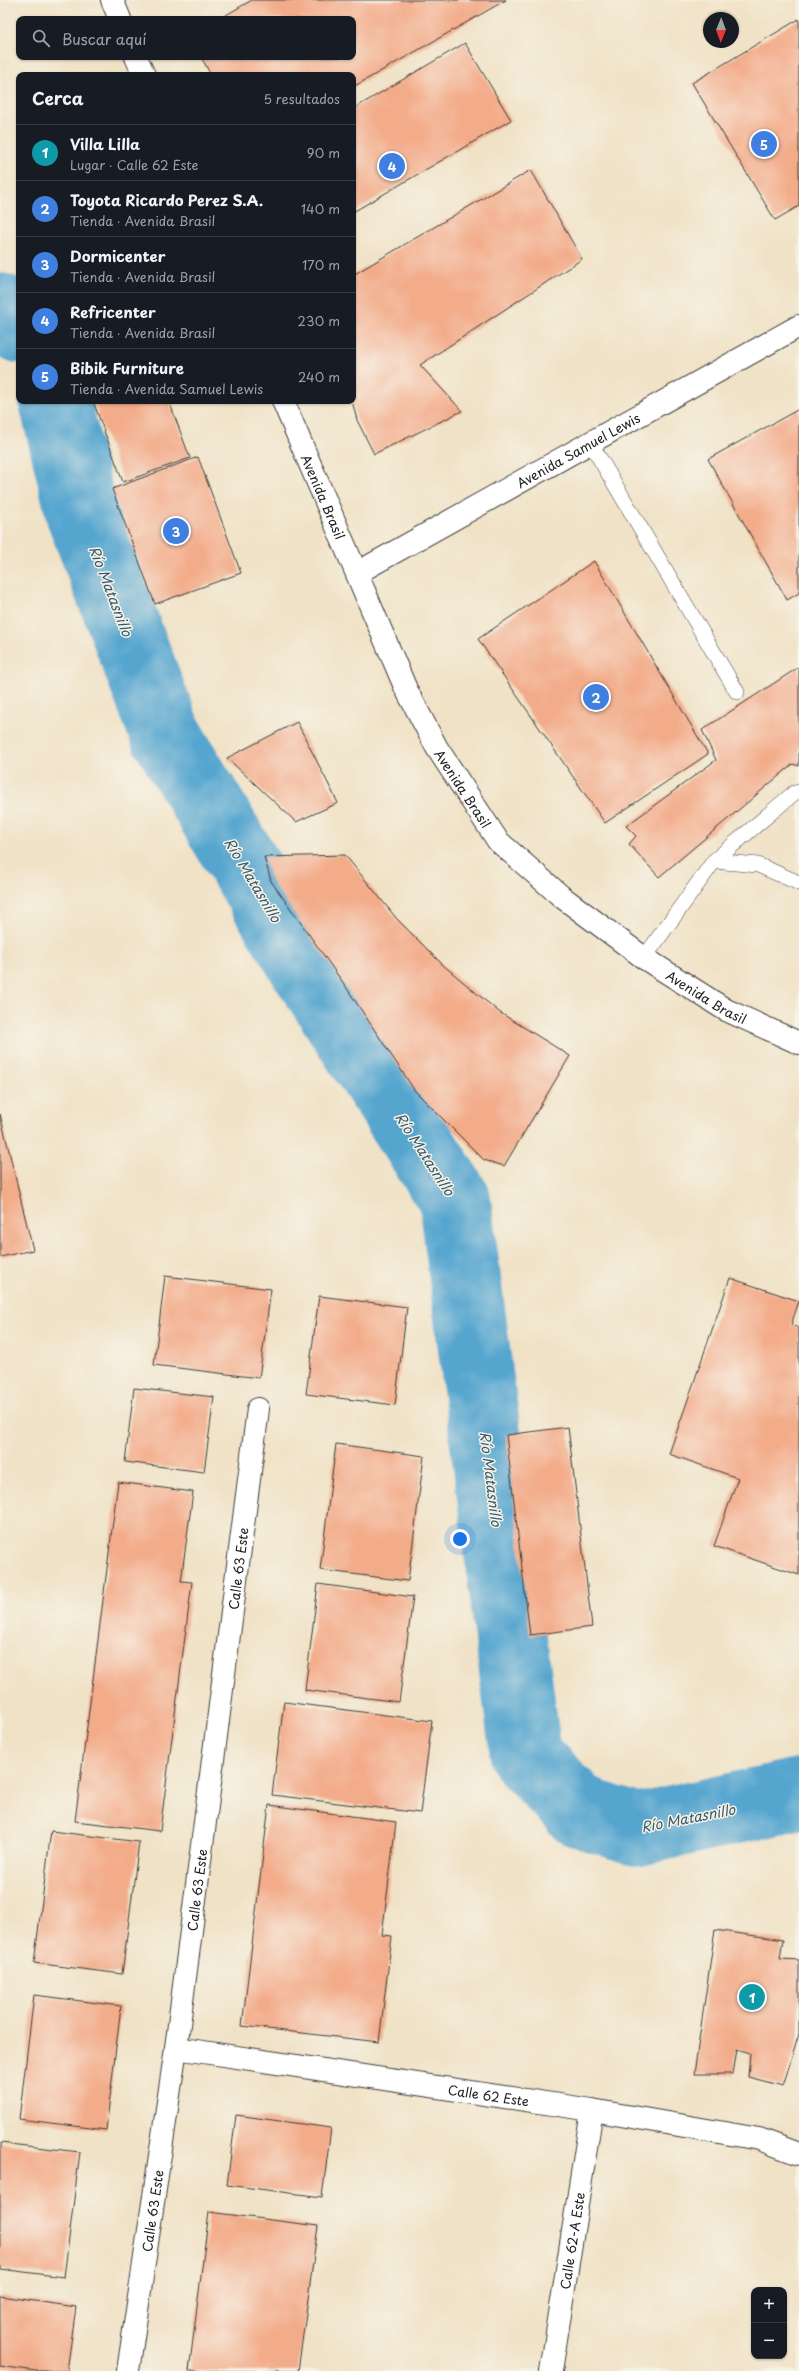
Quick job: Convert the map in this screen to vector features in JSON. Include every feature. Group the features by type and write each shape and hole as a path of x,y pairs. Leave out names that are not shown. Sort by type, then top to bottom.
{"street":[{"path":"112,0 119,16"},
{"path":"137,60 143,72"},
{"name":"Avenida Samuel Lewis","path":"357,573 799,326"},
{"name":"Avenida Brasil","path":"284,404 406,689 437,748 498,841 562,897 644,958 726,1010 799,1043"},
{"name":"Calle 63 Este","path":"128,2371 176,2048 258,1409"},
{"name":"Calle 62 Este","path":"176,2048 592,2110 759,2139 799,2154"},
{"name":"Calle 62-A Este","path":"551,2371 592,2110"}],"lane":[{"path":"590,442 737,692"},
{"path":"644,958 714,861 794,793 799,792"},
{"path":"714,861 758,865 799,883"}],"building":[{"path":"252,0 506,0 356,85 356,72 209,72 203,60 356,60 356,16 224,16"},
{"path":"799,19 799,206 775,220 692,83"},
{"path":"465,43 511,120 356,210 356,107"},
{"path":"531,170 582,259 420,365 462,411 374,454 357,420 353,404 356,404 356,273"},
{"path":"94,404 170,404 190,458 123,482"},
{"path":"799,409 799,593 787,600 708,459"},
{"path":"198,457 241,573 155,604 112,489"},
{"path":"594,561 708,754 605,823 478,639"},
{"path":"799,667 799,766 793,764 659,877 629,844 636,836 626,826 716,760 702,730"},
{"path":"297,722 338,803 296,822 227,758"},
{"path":"345,855 397,919 443,965 499,1012 570,1056 504,1166 484,1160 415,1091 344,984 271,881 264,857"},
{"path":"0,1114 33,1250 0,1257"},
{"path":"165,1276 271,1289 259,1378 154,1365"},
{"path":"730,1278 799,1301 791,1325 799,1328 799,1575 714,1546 738,1478 669,1454"},
{"path":"319,1296 407,1307 395,1405 306,1394"},
{"path":"134,1388 214,1397 204,1472 125,1462"},
{"path":"568,1427 592,1627 530,1635 506,1435"},
{"path":"336,1444 424,1456 408,1581 320,1570"},
{"path":"118,1482 193,1492 181,1581 192,1582 160,1831 75,1821"},
{"path":"318,1584 413,1597 399,1702 305,1690"},
{"path":"284,1702 432,1721 420,1813 272,1795"},
{"path":"269,1805 396,1822 382,1935 392,1936 379,2042 242,2026"},
{"path":"51,1831 139,1842 122,1974 34,1963"},
{"path":"715,1930 783,1940 780,1959 799,1960 799,2034 783,2086 748,2077 750,2053 737,2049 733,2074 694,2074"},
{"path":"34,1995 121,2006 106,2130 19,2119"},
{"path":"236,2115 331,2128 322,2197 227,2185"},
{"path":"0,2143 80,2152 64,2277 0,2269"},
{"path":"209,2212 318,2226 298,2371 189,2371"},
{"path":"0,2296 76,2307 67,2371 36,2371 0,2366"}],"waterway":[{"name":"Río Matasnillo","path":"0,309 12,317 16,323"},
{"name":"Río Matasnillo","path":"56,404 82,515 166,735 306,968 455,1200 526,1756 579,1811 638,1830 799,1794"}],"place":[{"name":"Bibik Furniture","path":"764,144"},
{"name":"Refricenter","path":"392,166"},
{"name":"Dormicenter","path":"176,531"},
{"name":"Toyota Ricardo Perez S.A.","path":"596,697"},
{"name":"Villa Lilla","path":"752,1997"}]}
